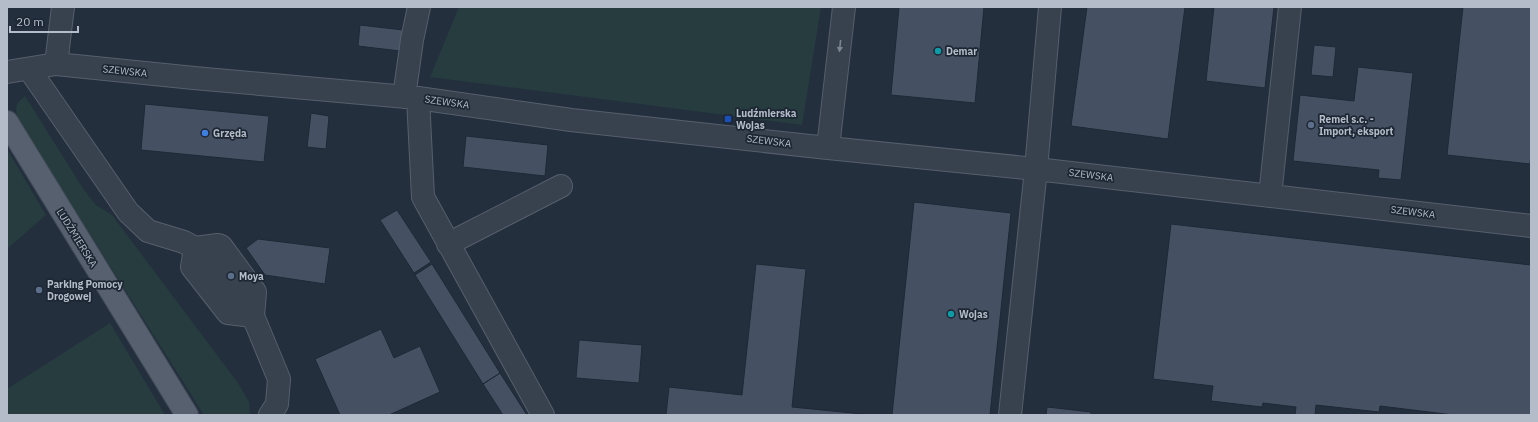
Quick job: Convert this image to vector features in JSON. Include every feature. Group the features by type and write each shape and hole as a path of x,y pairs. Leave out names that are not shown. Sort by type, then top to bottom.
{"main road":[{"name":"LUDŹMIERSKA","path":"7,122 187,415"}],"lane":[{"path":"56,64 63,7"},
{"path":"419,7 412,40 411,97 423,197 543,415"},
{"path":"828,148 844,7"},
{"path":"1010,415 1036,169 1050,7"},
{"path":"1270,196 1290,7"},
{"name":"SZEWSKA","path":"7,72 56,64 411,97 571,120 1036,169 1531,226"},
{"path":"29,69 128,212 148,231 184,242 195,248 218,245 221,246 255,292 253,316 279,380 277,404 270,415"},
{"path":"448,244 562,186"},
{"path":"195,248 192,267 228,313 253,316"}],"green space":[{"path":"459,7 821,7 802,125 430,77"},
{"path":"25,96 84,190 96,205 112,215 238,383 249,402 250,415 204,415 18,120 16,112 17,106 19,101"},
{"path":"7,149 46,215 7,249"},
{"path":"110,323 165,415 7,415 7,389"}],"building":[{"name":"Demar","path":"899,7 984,7 975,103 891,95"},
{"path":"1087,7 1185,7 1168,139 1071,126"},
{"path":"1214,7 1274,7 1265,88 1206,81"},
{"path":"1463,7 1531,7 1530,164 1447,155"},
{"path":"360,25 403,30 400,51 358,46"},
{"path":"1314,45 1336,47 1333,77 1311,75"},
{"path":"1358,67 1413,73 1401,180 1378,178 1379,170 1293,161 1300,95 1354,101"},
{"name":"Grzęda","path":"145,104 269,116 264,162 141,150"},
{"path":"311,113 329,116 326,149 307,147"},
{"path":"466,136 548,145 545,176 463,167"},
{"name":"Wojas","path":"914,202 1011,213 990,415 892,415"},
{"path":"397,210 431,262 414,273 380,220"},
{"path":"1171,224 1531,265 1531,415 1454,415 1380,406 1379,412 1316,405 1315,415 1295,415 1296,407 1263,403 1262,407 1211,401 1213,386 1153,379"},
{"path":"258,239 330,248 325,284 265,275 246,248"},
{"path":"432,264 500,373 483,384 415,275"},
{"path":"756,264 806,269 792,407 872,415 666,415 669,387 742,395"},
{"path":"381,329 394,358 420,346 440,392 389,415 340,415 315,359"},
{"path":"579,340 642,345 639,383 576,378"},
{"path":"500,373 527,415 503,415 483,384"},
{"path":"1047,407 1091,412 1091,415 1046,415"}],"place":[{"name":"Demar","path":"938,51"},
{"name":"Ludźmierska Wojas","path":"728,119"},
{"name":"Remel s.c. - Import, eksport","path":"1311,125"},
{"name":"Grzęda","path":"205,133"},
{"name":"Moya","path":"231,276"},
{"name":"Parking Pomocy Drogowej","path":"39,290"},
{"name":"Wojas","path":"951,314"}]}
